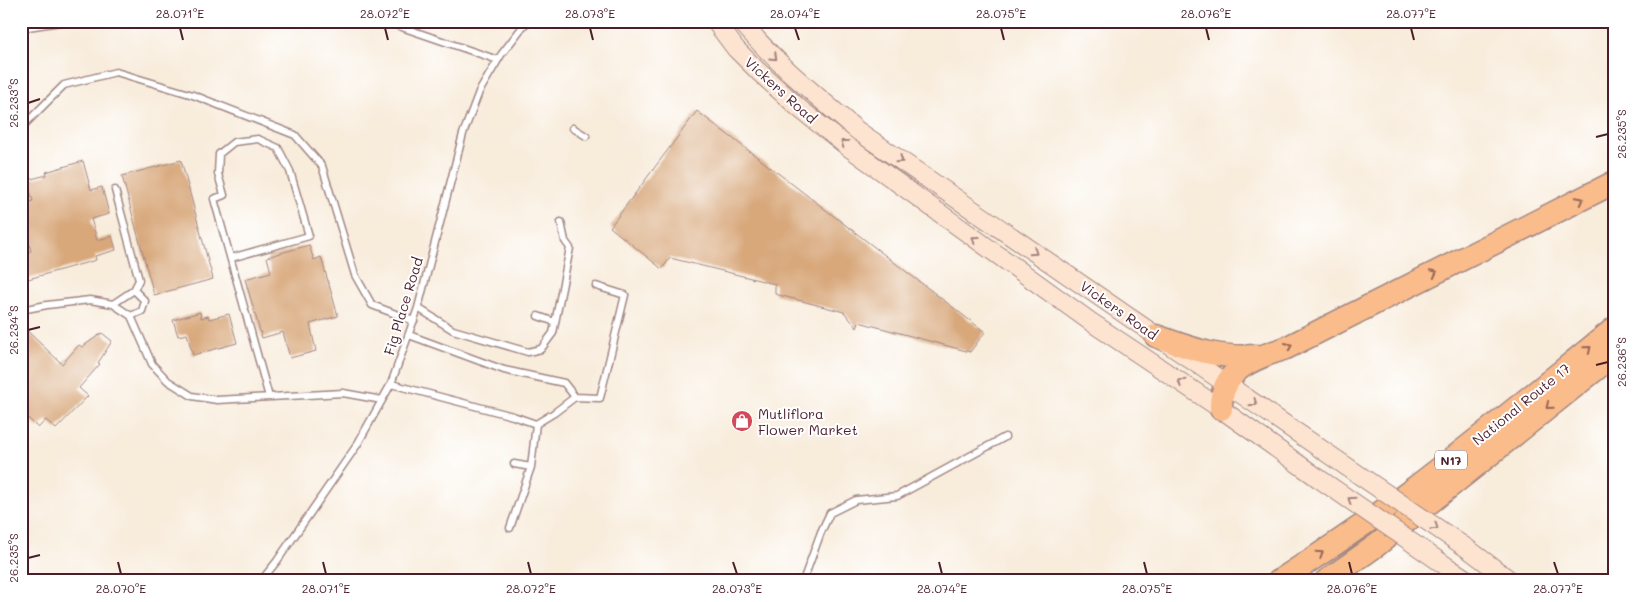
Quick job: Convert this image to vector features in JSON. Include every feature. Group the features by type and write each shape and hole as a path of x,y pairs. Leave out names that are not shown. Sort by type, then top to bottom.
{"highway":[{"path":"1221,409 1222,394 1227,384 1235,371 1244,364 1286,348 1615,182"},
{"name":"National Route 17","path":"1279,581 1345,538 1413,489 1480,438 1615,328"},
{"path":"1156,336 1214,355 1230,358 1261,356"},
{"name":"N17","path":"1326,581 1377,545 1615,354"}],"main road":[{"name":"Vickers Road","path":"714,21 759,72 800,109 848,147 1092,322 1469,581"},
{"name":"Vickers Road","path":"741,21 767,51 858,130 1511,581"}],"lane":[{"path":"21,28 68,21"},
{"path":"384,21 498,60"},
{"name":"Fig Place Road","path":"261,581 358,445 391,384 418,308 463,134 479,92 498,60 524,25 530,21"},
{"path":"21,130 24,124 64,85 116,72 193,95 295,134 322,166 355,275 372,305 414,321"},
{"path":"573,128 586,136"},
{"path":"230,258 309,236 290,171 278,148 258,139 234,142 219,154 218,174 224,195 214,199 230,258 268,396"},
{"path":"113,304 134,290 139,280 115,190"},
{"path":"418,308 453,330 528,352 541,349 553,333 570,248 565,241 561,222"},
{"path":"536,424 575,397 600,398 625,295 596,286"},
{"path":"131,316 142,311 145,302 134,290"},
{"path":"21,310 90,300 113,304 131,316 152,364 168,381 192,396 216,400 344,393 382,400"},
{"path":"538,316 555,322"},
{"path":"409,335 504,370 564,383 575,397"},
{"path":"391,384 513,416 536,424"},
{"path":"510,528 531,467 536,424"},
{"path":"803,581 830,513 856,500 897,496 1006,437"},
{"path":"514,464 531,467"}],"building":[{"path":"697,111 985,332 970,352 859,322 857,328 844,312 775,294 775,284 670,258 662,269 610,227"},
{"path":"181,160 213,279 154,295 122,176"},
{"path":"83,161 91,190 102,187 109,214 91,219 97,240 112,236 116,250 95,256 96,260 21,281 21,254 31,251 21,216 21,204 33,201 27,180 47,175 46,172"},
{"path":"309,245 314,260 321,257 338,316 310,324 316,351 290,358 283,332 262,338 245,279 271,272 267,257"},
{"path":"200,312 201,318 208,316 209,319 229,314 237,343 193,355 187,334 178,336 173,320"},
{"path":"21,325 62,364 79,345 82,347 102,333 112,341 98,363 100,364 79,388 88,396 56,429 46,420 38,428 21,411"}],"place":[{"name":"Mutliflora Flower Market","path":"742,421"}]}
